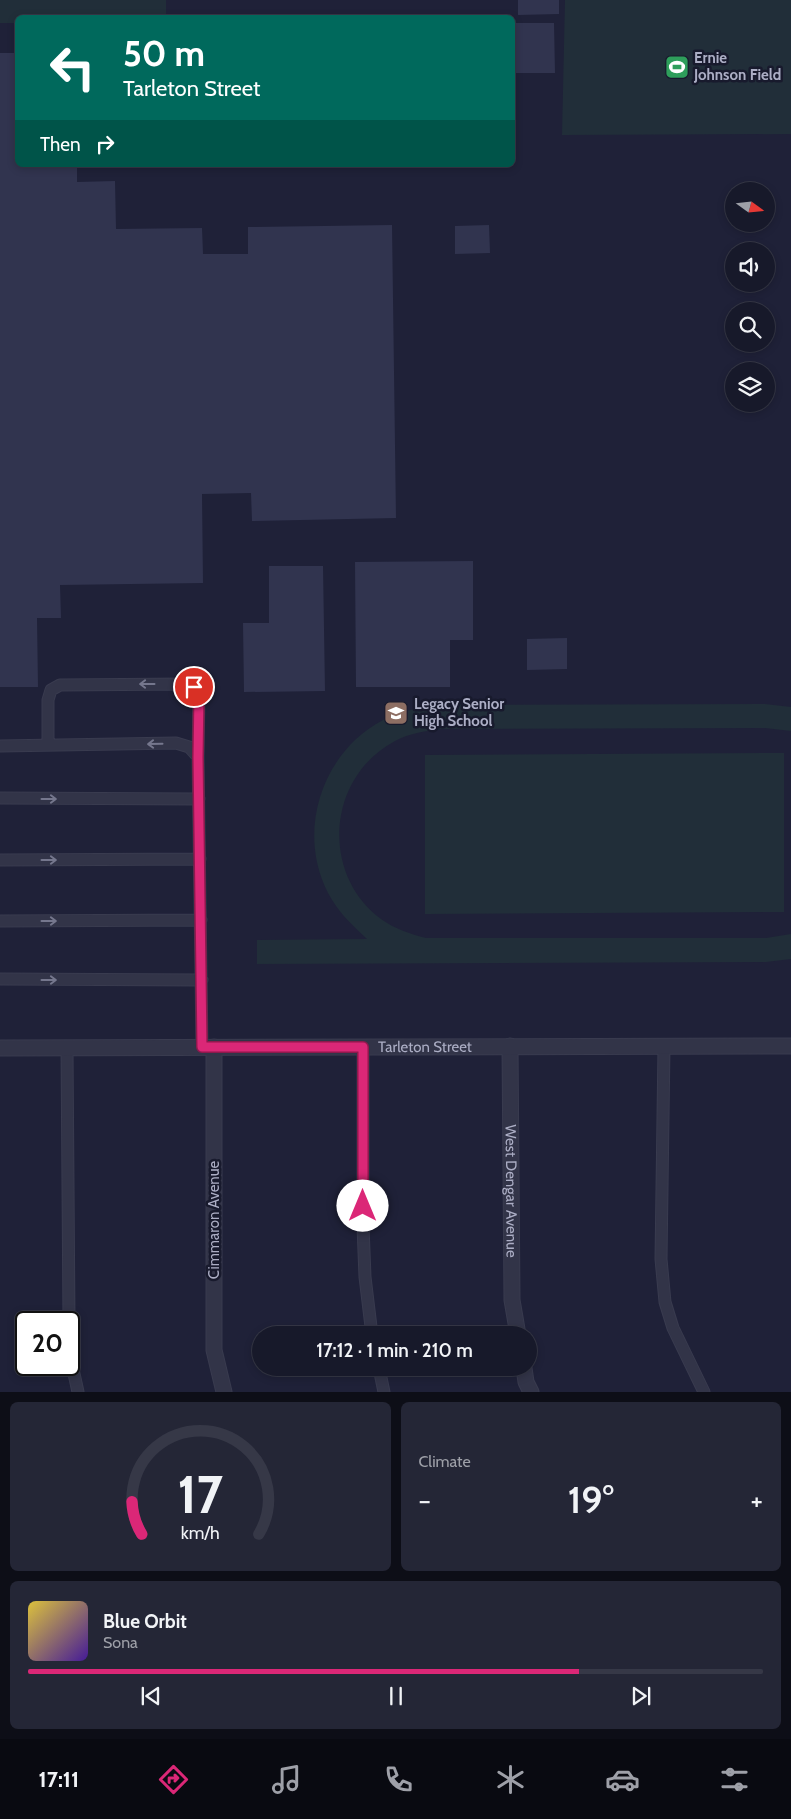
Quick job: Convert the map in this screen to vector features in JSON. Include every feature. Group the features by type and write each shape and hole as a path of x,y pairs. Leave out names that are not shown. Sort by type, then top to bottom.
{"street":[{"name":"West Dengar Avenue","path":"510,1046 512,1300 516,1326"},
{"name":"Tarleton Street","path":"0,1048 791,1046"},
{"name":"Cimmaron Avenue","path":"208,1047 214,1350 224,1392"},
{"path":"525,1376 531,1392"}],"lane":[{"path":"48,745 48,700 51,690 60,685 185,684 194,687 199,695 198,799 202,980 208,1047"},
{"path":"0,746 176,743 189,747 198,757"},
{"path":"0,798 198,799"},
{"path":"0,860 200,859"},
{"path":"0,921 201,920"},
{"path":"0,980 202,980"},
{"path":"664,1046 661,1259 665,1302 673,1328 704,1392"},
{"path":"363,1047 363,1235 365,1278 371,1326"},
{"path":"67,1048 69,1311"},
{"path":"74,1376 78,1392"},
{"path":"381,1376 384,1392"}],"shaded area":[{"path":"0,0 166,0 166,15 15,15 15,23 0,23"},
{"name":"Ernie Johnson Field","path":"565,0 791,0 791,134 562,135"},
{"path":"765,704 791,707 791,731 765,728 442,729 406,736 395,741 372,757 356,778 345,801 340,827 341,852 348,877 361,900 386,923 403,931 426,938 766,938 791,934 791,959 766,962 257,964 257,940 367,939 341,912 328,893 319,869 315,844 315,819 321,795 330,772 344,752 362,734 383,720 412,710 442,705"},
{"path":"784,753 784,912 425,914 425,755"}],"building":[{"path":"518,0 559,0 559,14 518,15"},
{"path":"515,23 554,23 555,73 515,73"},
{"path":"0,53 15,53 15,167 77,167 77,182 115,181 116,229 202,228 203,254 248,254 248,227 392,225 396,518 252,521 251,493 202,494 203,583 60,585 61,618 37,618 38,687 0,687"},
{"path":"489,225 490,253 455,254 455,226"},
{"path":"473,561 473,640 450,640 450,687 356,687 355,562"},
{"path":"269,566 323,566 325,691 244,692 243,623 269,623"},
{"path":"567,638 567,669 527,670 527,639"}],"place":[{"name":"Ernie Johnson Field","path":"677,67"},
{"name":"Legacy Senior High School","path":"396,713"}],"route":[{"path":"194,687 199,695 198,757 202,1047 363,1047 363,1206"}]}
